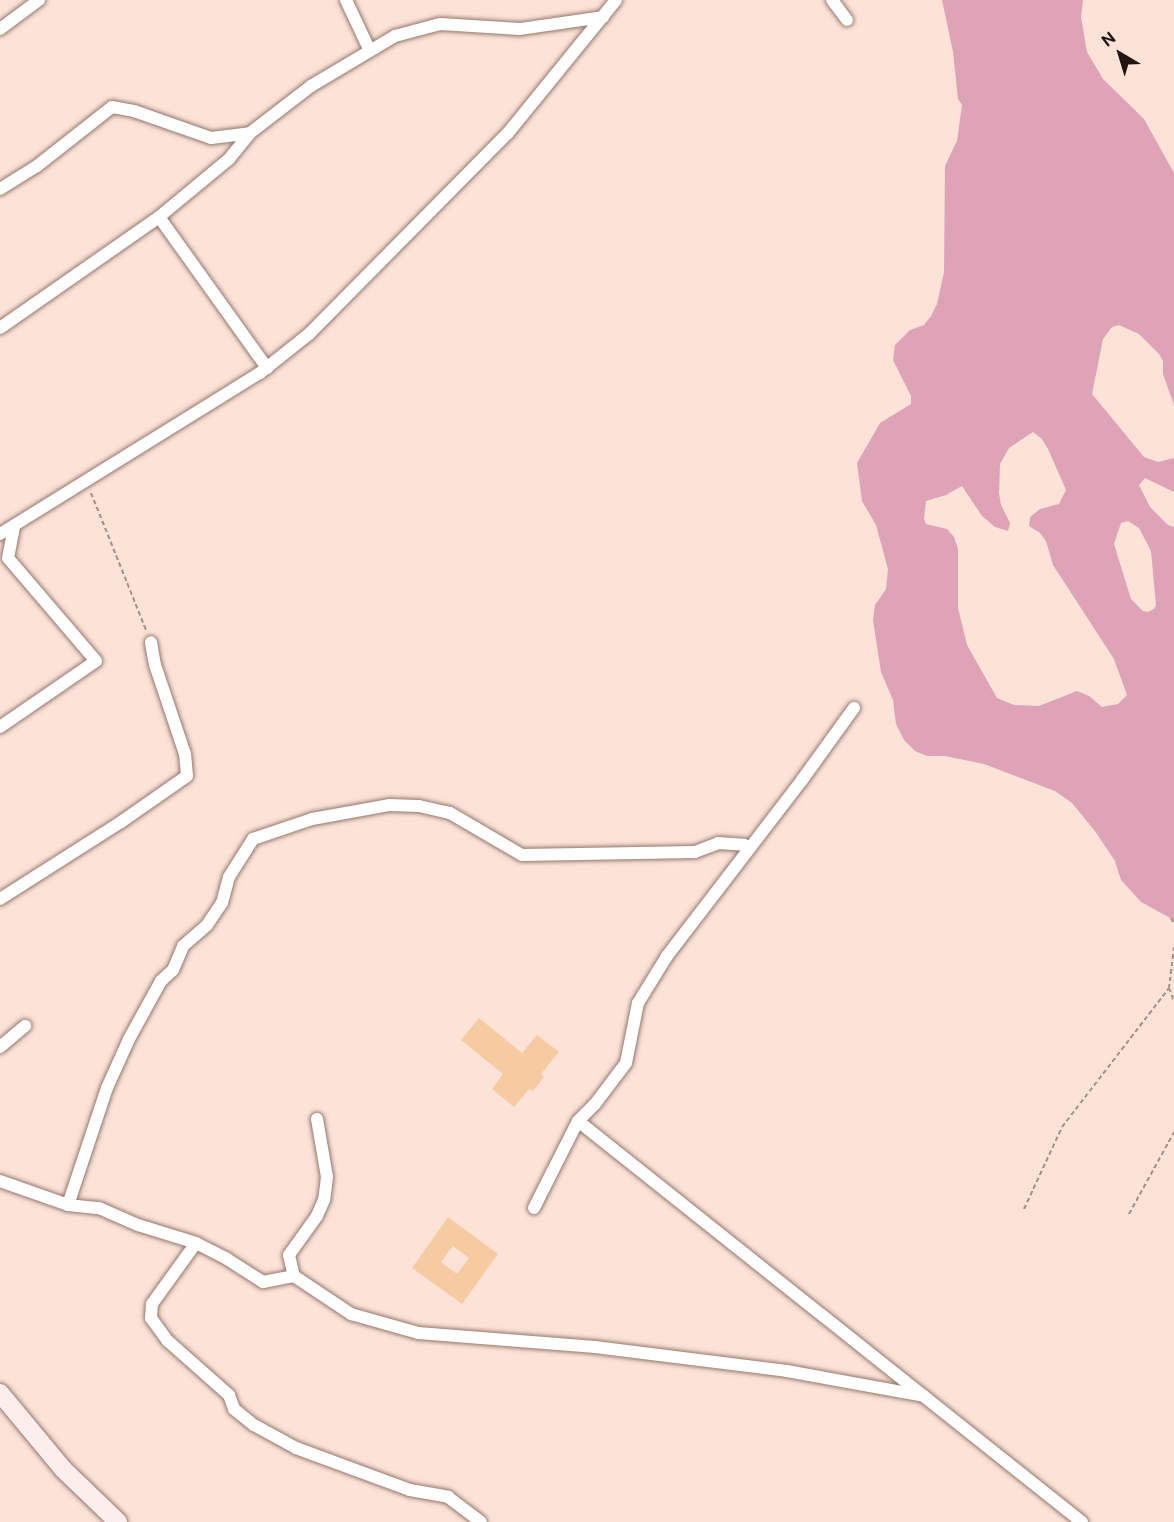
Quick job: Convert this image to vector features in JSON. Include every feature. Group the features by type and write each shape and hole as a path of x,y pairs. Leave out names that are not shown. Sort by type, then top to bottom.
{"main road":[{"path":"0,1393 64,1470 117,1522"}],"street":[{"path":"0,29 39,0"},
{"path":"346,0 370,51"},
{"path":"0,534 85,479 267,368 316,327 508,133 616,0"},
{"path":"832,0 847,20"},
{"path":"0,328 159,217 229,159 250,133 311,86 395,36 440,24 519,29 603,17"},
{"path":"0,189 37,166 112,107 134,111 212,138 250,133"},
{"path":"159,217 267,368"},
{"path":"0,728 96,661 8,558 14,526"},
{"path":"0,899 121,822 187,776 185,754 155,665 151,642"},
{"path":"534,1208 578,1121 595,1104 626,1064 638,1003 667,956 802,780 833,733 854,708"},
{"path":"68,1205 107,1088 129,1039 161,981 173,970 183,946 207,925 222,903 229,877 253,839 312,819 389,805 419,806 450,813 522,855 695,852 718,843 748,848"},
{"path":"0,1047 25,1026"},
{"path":"317,1119 327,1177 324,1200 317,1216 289,1255 294,1276 351,1314 418,1333 595,1347 787,1371 924,1396"},
{"path":"578,1121 1082,1522"},
{"path":"0,1181 68,1205 99,1208 138,1225 196,1244 227,1259 263,1282 294,1276"},
{"path":"196,1244 152,1304 151,1318 168,1341 229,1395 234,1409 254,1425 296,1448 410,1490 448,1497 481,1522"}],"path":[{"path":"85,479 151,642"},
{"path":"1171,918 1174,924"},
{"path":"1174,948 1169,988 1174,1001"},
{"path":"1024,1209 1062,1128 1169,988"},
{"path":"1129,1214 1174,1132"}],"shaded area":[{"path":"942,0 1083,0 1081,17 1087,52 1103,79 1144,119 1174,173 1174,405 1163,374 1163,361 1159,354 1139,334 1119,325 1112,327 1103,339 1092,394 1144,457 1158,462 1174,458 1174,492 1145,478 1139,485 1150,507 1168,525 1174,527 1174,920 1141,902 1121,880 1115,861 1095,831 1072,803 1055,791 984,764 945,756 927,756 915,751 904,740 896,724 893,700 881,672 873,620 875,605 886,589 888,569 876,525 862,501 857,463 880,423 911,404 911,396 893,360 895,345 910,330 924,325 937,304 944,272 945,166 957,141 962,105 958,99 953,52","holes":["1033,432 1042,439 1048,449 1066,490 1059,504 1040,509 1030,517 1029,526 1040,533 1046,541 1053,565 1114,659 1127,695 1118,704 1102,707 1089,696 1077,691 1039,706 1014,705 997,698 967,645 958,608 958,549 954,537 947,529 926,524 924,519 926,501 946,495 962,486 982,516 995,527 1008,531 1010,523 1001,505 999,493 1000,464 1009,448","1128,521 1139,528 1151,551 1156,605 1148,612 1143,611 1131,599 1114,544 1121,523"]}],"building":[{"path":"479,1018 522,1053 537,1035 559,1052 541,1074 544,1077 533,1091 529,1089 514,1107 492,1089 503,1074 461,1040"},
{"path":"448,1217 498,1254 462,1304 412,1268","holes":["453,1246 469,1258 457,1274 441,1262"]}]}
